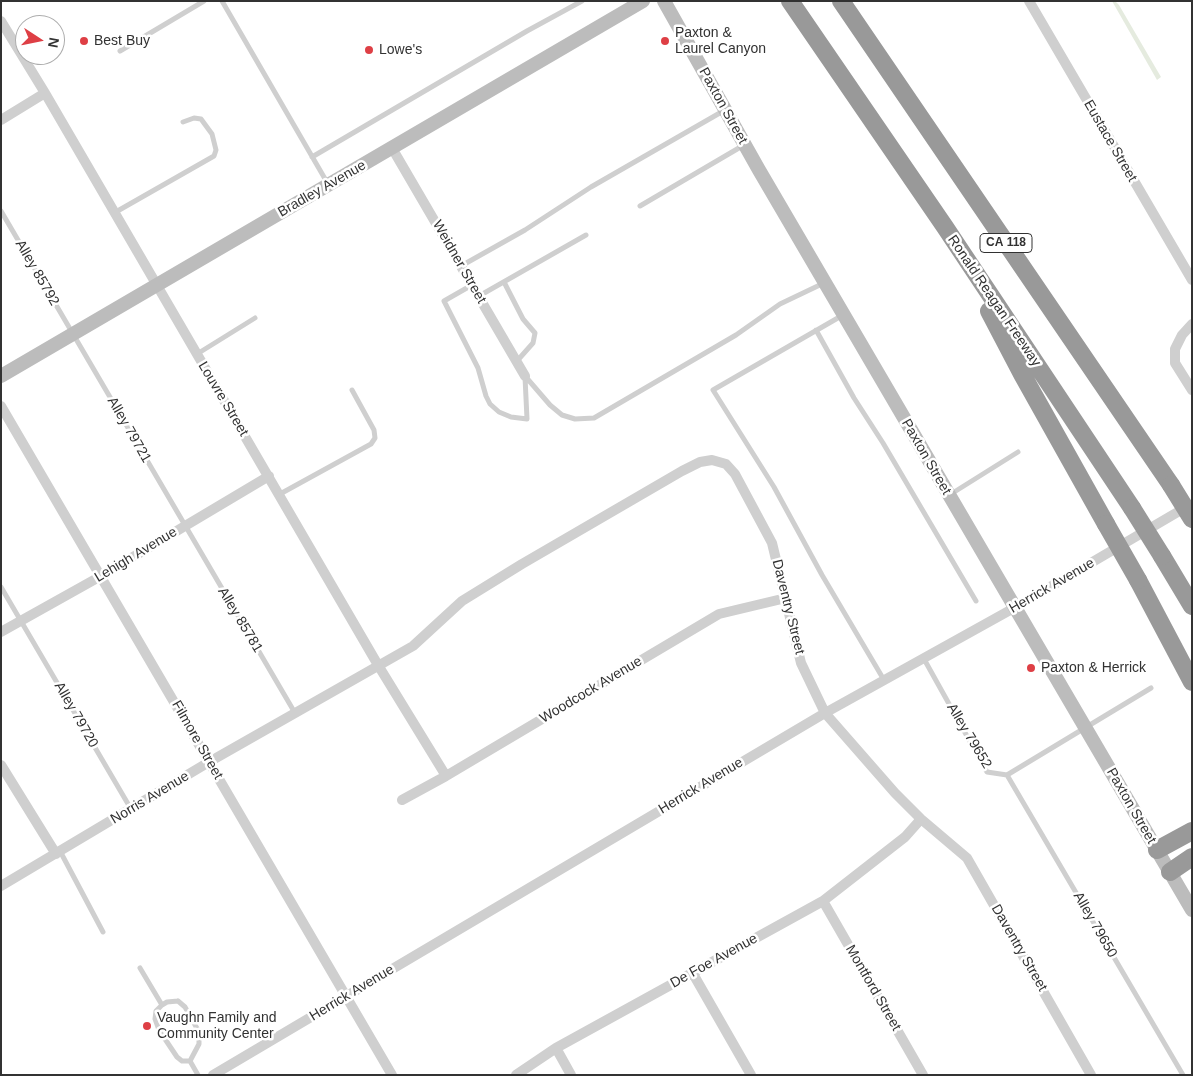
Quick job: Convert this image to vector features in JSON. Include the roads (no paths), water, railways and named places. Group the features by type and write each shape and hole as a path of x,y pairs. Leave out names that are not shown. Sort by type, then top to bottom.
{"highway":[{"name":"Ronald Reagan Freeway","path":"790,1 945,227 1132,508 1192,606"},
{"name":"CA 118","path":"841,1 1171,485 1192,519"},
{"path":"945,227 1022,374 1138,580 1192,682"},
{"path":"1157,850 1192,831"},
{"path":"1170,872 1192,857"}],"street":[{"name":"Bradley Avenue","path":"1,376 643,1"},
{"name":"Paxton Street","path":"664,1 843,314 1192,910"},
{"name":"Eustace Street","path":"1029,1 1192,280"},
{"name":"Louvre Street","path":"1,21 280,494 378,665 446,776"},
{"path":"1,120 45,93"},
{"name":"Weidner Street","path":"392,148 526,376"},
{"path":"1192,324 1182,335 1175,349 1175,363 1192,390"},
{"name":"Filmore Street","path":"1,406 392,1075"},
{"name":"Daventry Street","path":"378,665 413,646 462,601 682,471 700,462 712,460 726,464 735,474 772,543 801,663 824,713 895,793 921,819 967,858 1091,1075"},
{"name":"Lehigh Avenue","path":"1,632 101,576 269,476"},
{"name":"Herrick Avenue","path":"213,1075 824,713 1014,608 1192,503"},
{"name":"Woodcock Avenue","path":"402,800 446,776 719,614 786,598"},
{"name":"Norris Avenue","path":"1,886 209,762 378,665"},
{"path":"1,765 58,853"},
{"name":"De Foe Avenue","path":"516,1075 556,1048 823,901 905,837 921,819"},
{"name":"Montford Street","path":"823,901 923,1075"},
{"path":"692,972 751,1075"},
{"path":"556,1048 571,1075"}],"lane":[{"path":"120,51 204,1"},
{"path":"222,1 329,185"},
{"path":"312,157 527,31 582,1"},
{"path":"461,266 525,230 591,187 725,110"},
{"path":"114,213 214,156 216,150 212,134 202,119 194,118 183,122"},
{"path":"640,206 745,144"},
{"name":"Alley 85792","path":"1,212 73,334"},
{"path":"479,296 586,235"},
{"path":"504,282 523,319 535,333 533,343 516,361"},
{"path":"526,376 550,405 562,415 575,419 594,418 736,335 780,304 825,283"},
{"path":"472,285 444,301 478,368 486,396 490,404 498,412 511,417 527,419 526,376"},
{"path":"843,314 713,390 774,487 822,575 884,680"},
{"path":"196,354 255,318"},
{"path":"816,330 854,398 884,443 976,601"},
{"name":"Alley 79721","path":"73,334 184,526"},
{"path":"280,494 370,444 375,438 374,430 352,390"},
{"path":"949,496 1018,452"},
{"name":"Alley 85781","path":"184,526 295,713"},
{"name":"Alley 79720","path":"1,587 132,809"},
{"name":"Alley 79652","path":"924,658 988,772 1007,775 1151,688"},
{"name":"Alley 79650","path":"1007,775 1183,1075"},
{"path":"58,853 103,932"},
{"path":"140,968 162,1005"},
{"path":"167,1002 178,1002 185,1007 199,1032 199,1044 190,1061 182,1061 177,1057 155,1019 156,1011 167,1002"},
{"path":"190,1061 198,1075"}],"place":[{"name":"Best Buy","path":"84,41"},
{"name":"Paxton & Laurel Canyon","path":"665,41"},
{"name":"Lowe's","path":"369,50"},
{"name":"Paxton & Herrick","path":"1031,668"},
{"name":"Vaughn Family and Community Center","path":"147,1026"}]}
